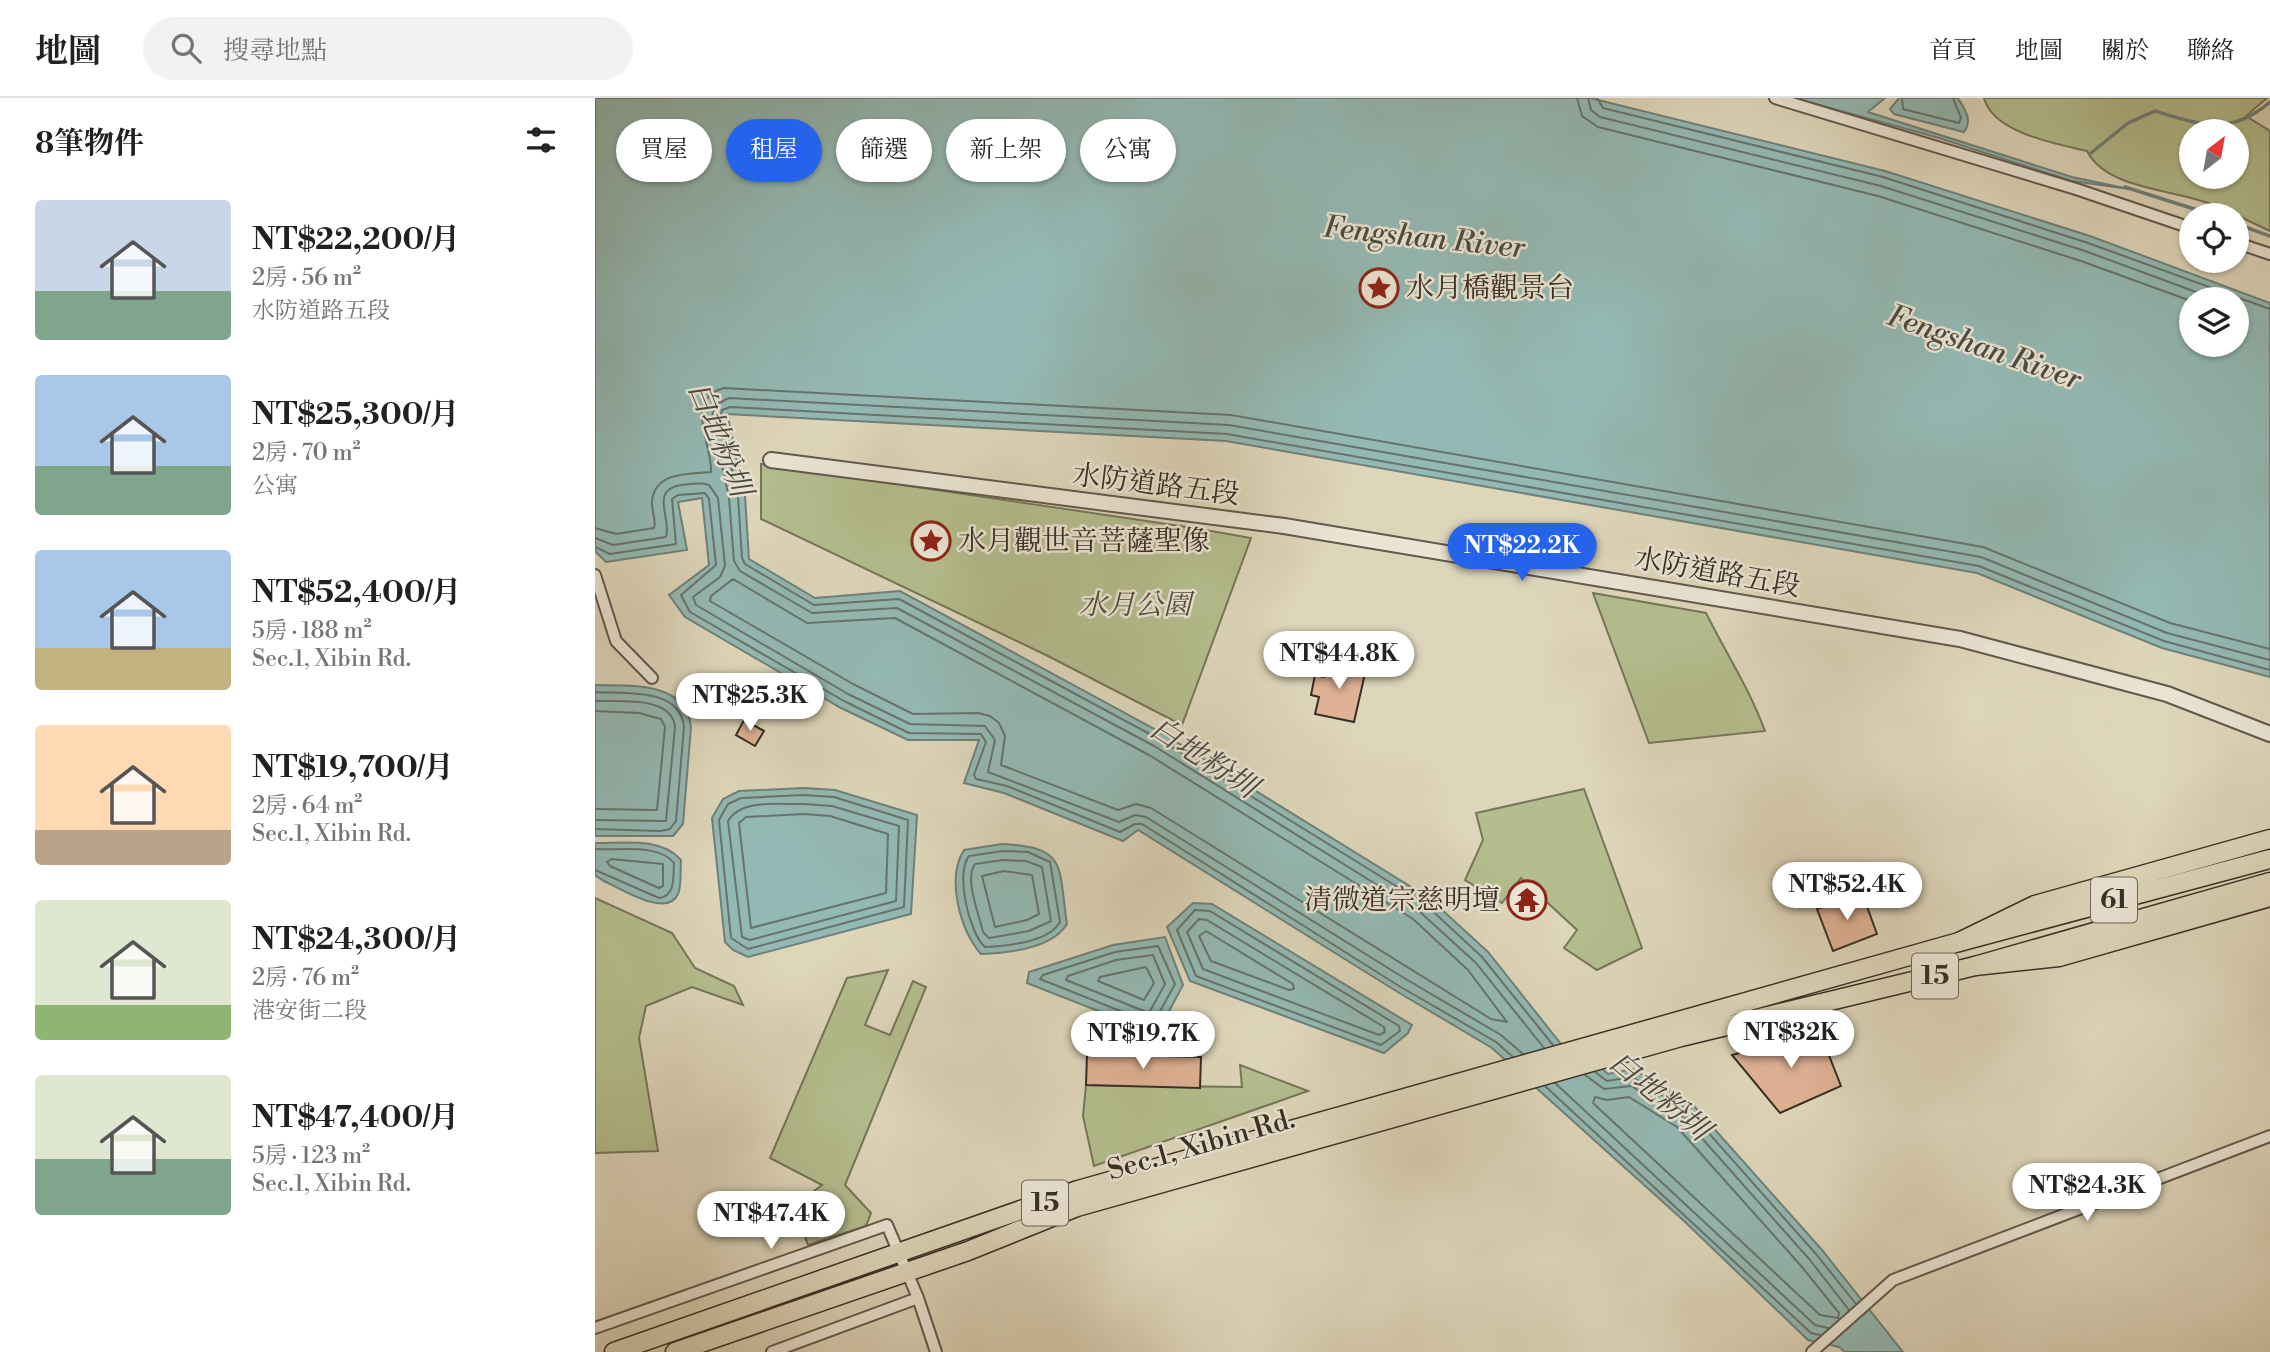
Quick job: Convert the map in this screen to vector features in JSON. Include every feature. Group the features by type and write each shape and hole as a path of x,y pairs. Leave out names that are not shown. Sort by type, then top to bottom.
{"main road":[{"name":"15","path":"1597,1054 1643,1031 1959,942 2035,905 2270,839"},
{"name":"61","path":"1959,942 2270,859"},
{"name":"61","path":"1975,966 2270,882"},
{"name":"15","path":"1597,1054 1681,1038 1975,966 2059,957 2270,897"},
{"name":"Sec.1, Xibin Rd.","path":"614,1352 899,1255 1078,1190 1482,1077 1597,1054"},
{"name":"Sec.1, Xibin Rd.","path":"675,1352 907,1272 1076,1207 1515,1086 1597,1054"}],"street":[{"path":"1775,98 2076,189 2179,224"},
{"path":"2249,247 2270,254"},
{"name":"水防道路五段","path":"771,460 1284,526 1960,639 2167,694 2270,734"},
{"path":"595,575 616,641 652,678"},
{"path":"1812,1352 1893,1280 2270,1136"},
{"path":"595,1328 887,1225 918,1298 936,1352"},
{"path":"772,1352 918,1298"}],"green space":[{"path":"1984,98 2267,98 2246,116 2270,131 2270,231 2249,221 2249,203 2206,203 2139,186 2108,173 2087,151 2028,135 2000,120 1990,110"},
{"name":"水月公園","path":"761,464 1251,538 1182,725 1046,655 761,519"},
{"path":"1593,593 1706,613 1745,686 1765,731 1649,743"},
{"path":"1584,789 1642,948 1597,970 1564,948 1577,930 1521,878 1502,903 1465,880 1483,840 1476,813"},
{"path":"595,898 672,933 695,968 734,986 743,1005 692,987 646,1006 639,1038 658,1151 595,1153"},
{"path":"888,970 865,1025 890,1035 913,981 926,987 845,1185 871,1213 866,1226 808,1245 794,1206 822,1185 770,1158 847,978"},
{"path":"1240,1065 1308,1091 1094,1166 1083,1116 1086,1085 1242,1087"}],"water":[{"path":"595,98 1590,98 1885,171 2090,236 2179,269 2179,273 2189,273 2227,287 2179,287 2179,357 2249,357 2249,295 2270,303 2270,677 2162,648 1977,573 1226,441 727,414 745,496 749,559 815,598 900,591 1162,733 1429,898 1488,952 1561,1044 1577,1047 1608,1074 1633,1069 1694,1106 1822,1250 1903,1352 1845,1352 1839,1347 1808,1340 1683,1220 1492,1048 1138,830 1123,841 1004,793 964,783 979,740 908,740 841,708 685,617 669,595 709,565 702,498 678,502 687,550 606,562 595,551"},
{"path":"1794,98 1885,98 1868,112 2072,177 2129,189 2072,181 1939,138"},
{"path":"1899,98 1958,98 1967,115 1967,128 1964,132 1894,114 1890,109"},
{"path":"595,685 655,689 679,701 687,712 691,727 683,824 673,836 595,836"},
{"path":"804,788 835,790 917,815 911,914 748,957 733,950 725,942 712,818 723,799 739,791"},
{"path":"595,843 641,843 673,853 681,860 678,894 672,901 654,903 602,880 595,875"},
{"path":"1002,844 1024,846 1050,856 1060,874 1067,924 1051,939 1041,944 1017,951 981,954 967,932 962,918 956,875 964,850"},
{"path":"1193,903 1212,904 1412,1025 1408,1033 1384,1053 1190,981 1167,927"},
{"path":"1165,937 1183,985 1157,1034 1027,983 1029,972 1113,945"}],"building":[{"path":"1327,661 1366,669 1354,722 1315,714 1319,697 1311,695 1315,675 1324,677"},
{"path":"744,720 764,731 755,746 736,735"},
{"path":"1862,893 1877,934 1833,951 1817,909"},
{"path":"1819,1030 1841,1086 1780,1113 1732,1055"},
{"path":"1087,1054 1201,1057 1200,1088 1086,1085"}],"waterway":[{"path":"2091,153 2128,123 2155,111 2215,125 2242,120 2270,102"},
{"path":"2125,187 2179,204"},
{"path":"2249,228 2270,236"}],"place":[{"name":"水月橋觀景台","path":"1379,288"},
{"name":"水月觀世音菩薩聖像","path":"931,541"},
{"name":"清微道宗慈明壇","path":"1527,900"}],"water label":[{"name":"Fengshan River","path":"1424,238"},
{"name":"Fengshan River","path":"1984,348"},
{"name":"白地粉圳","path":"719,439"},
{"name":"白地粉圳","path":"1203,758"},
{"name":"白地粉圳","path":"1659,1096"}]}
